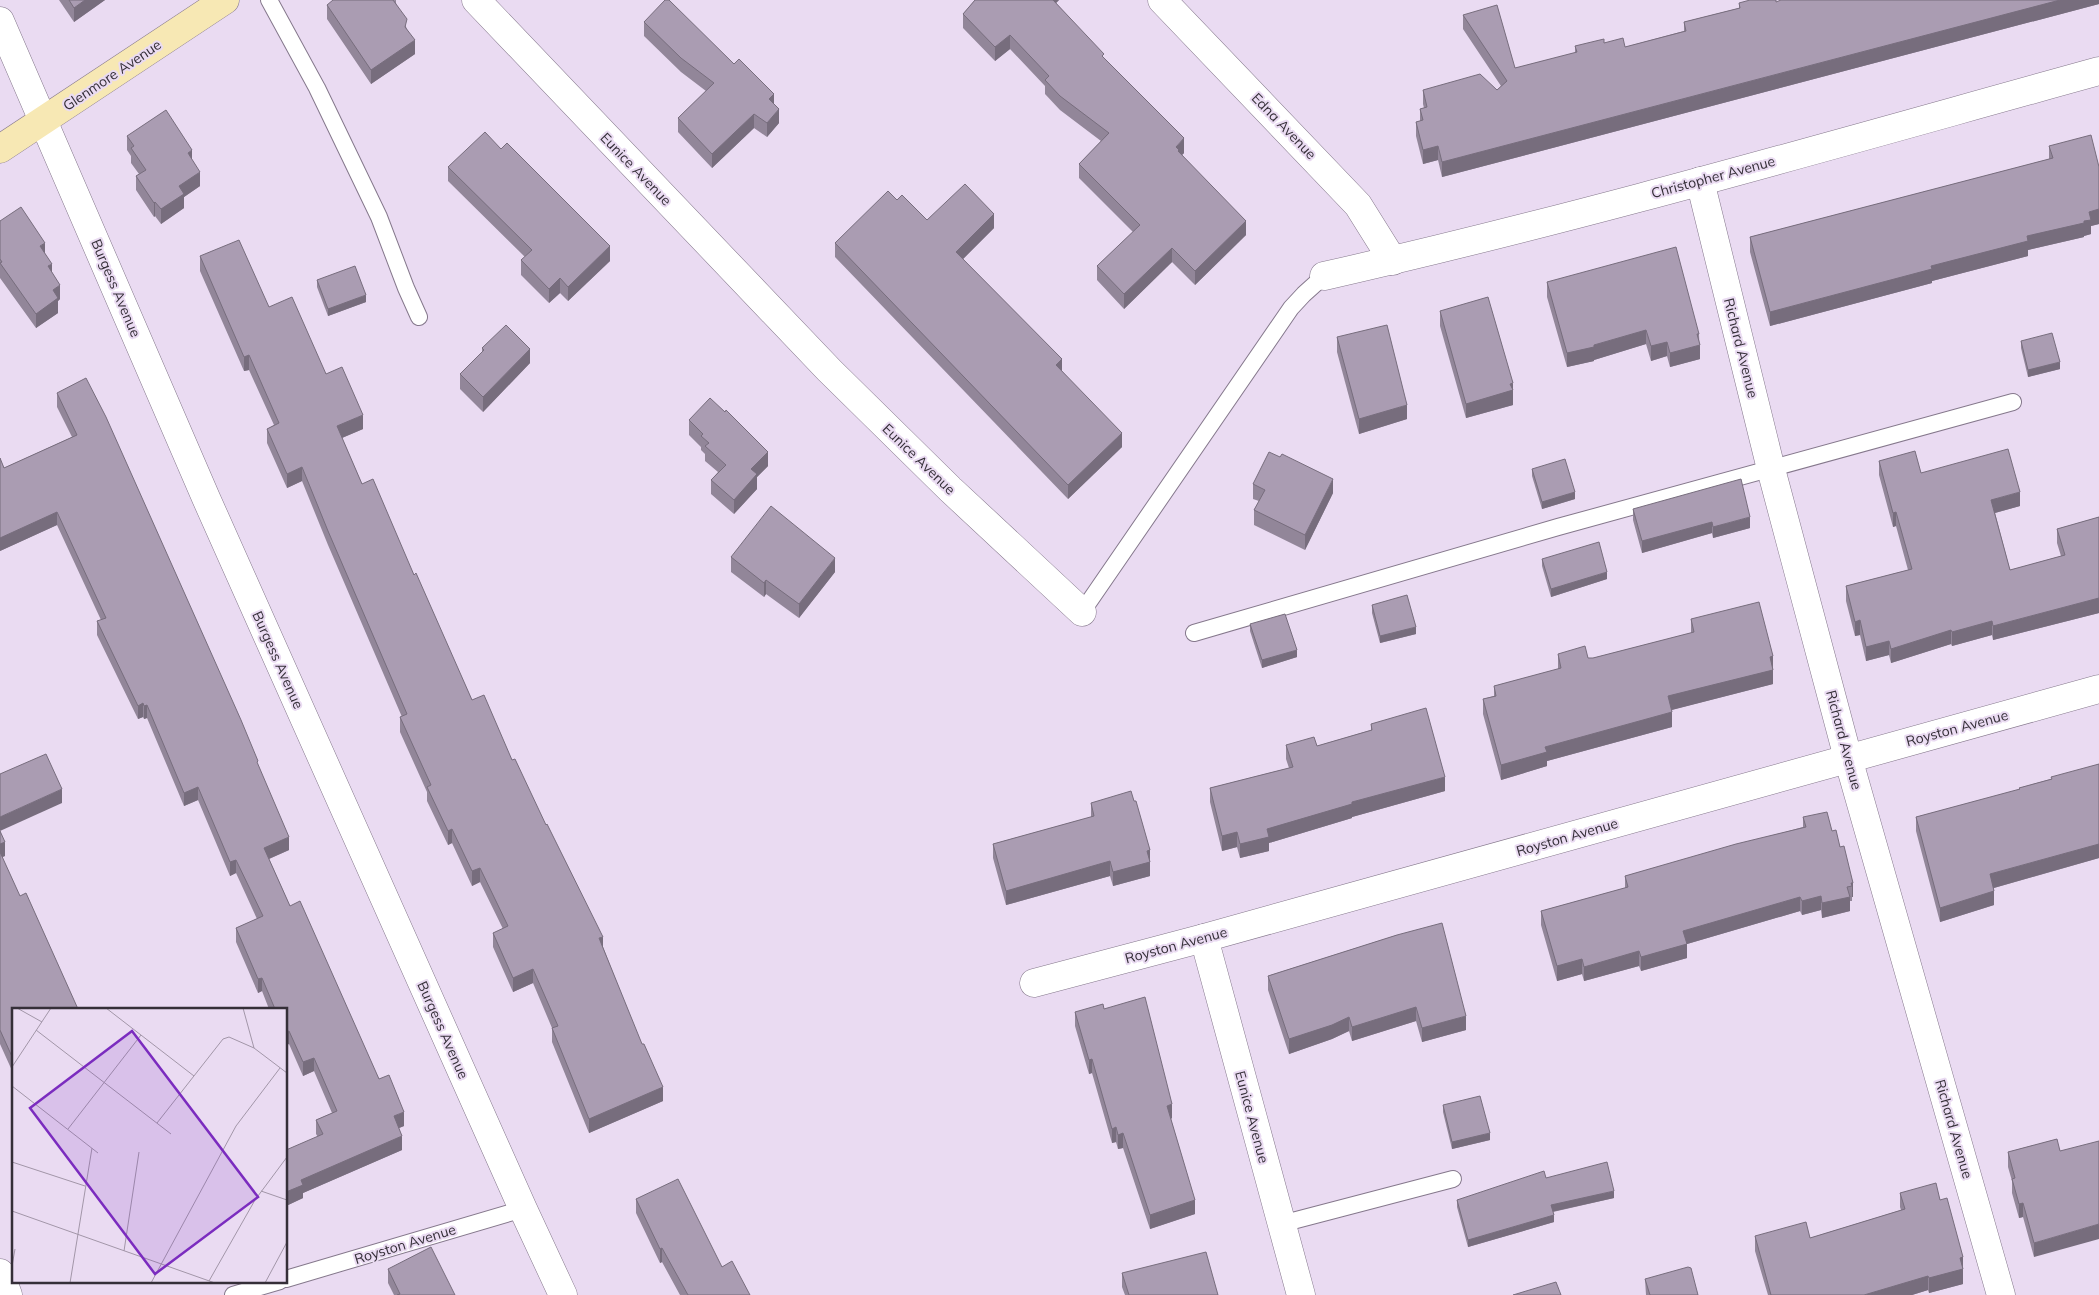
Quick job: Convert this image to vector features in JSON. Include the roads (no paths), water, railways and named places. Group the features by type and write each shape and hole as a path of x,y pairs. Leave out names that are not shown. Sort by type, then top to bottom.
{"street":[{"name":"Glenmore Avenue","path":"0,149 225,0"},
{"name":"Eunice Avenue","path":"476,0 829,370 950,488 1082,612"},
{"name":"Edna Avenue","path":"1162,0 1358,204 1393,261"},
{"name":"Burgess Avenue","path":"0,21 206,498 563,1295"},
{"name":"Christopher Avenue","path":"1324,276 1393,261 1700,181 2099,71"},
{"name":"Richard Avenue","path":"1700,181 1771,469 1848,758 2001,1295"},
{"name":"Royston Avenue","path":"1034,983 1204,938 2099,689"},
{"name":"Eunice Avenue","path":"1204,938 1301,1295"},
{"path":"0,1273 8,1295"}],"lane":[{"path":"269,0 317,88 375,209 419,317"},
{"name":"Eunice Avenue","path":"1082,612 1292,308 1324,276"},
{"path":"1194,633 1558,527 2013,402"},
{"path":"1281,1224 1453,1179"},
{"name":"Royston Avenue","path":"288,1278 523,1209"},
{"path":"233,1295 277,1282"}]}
